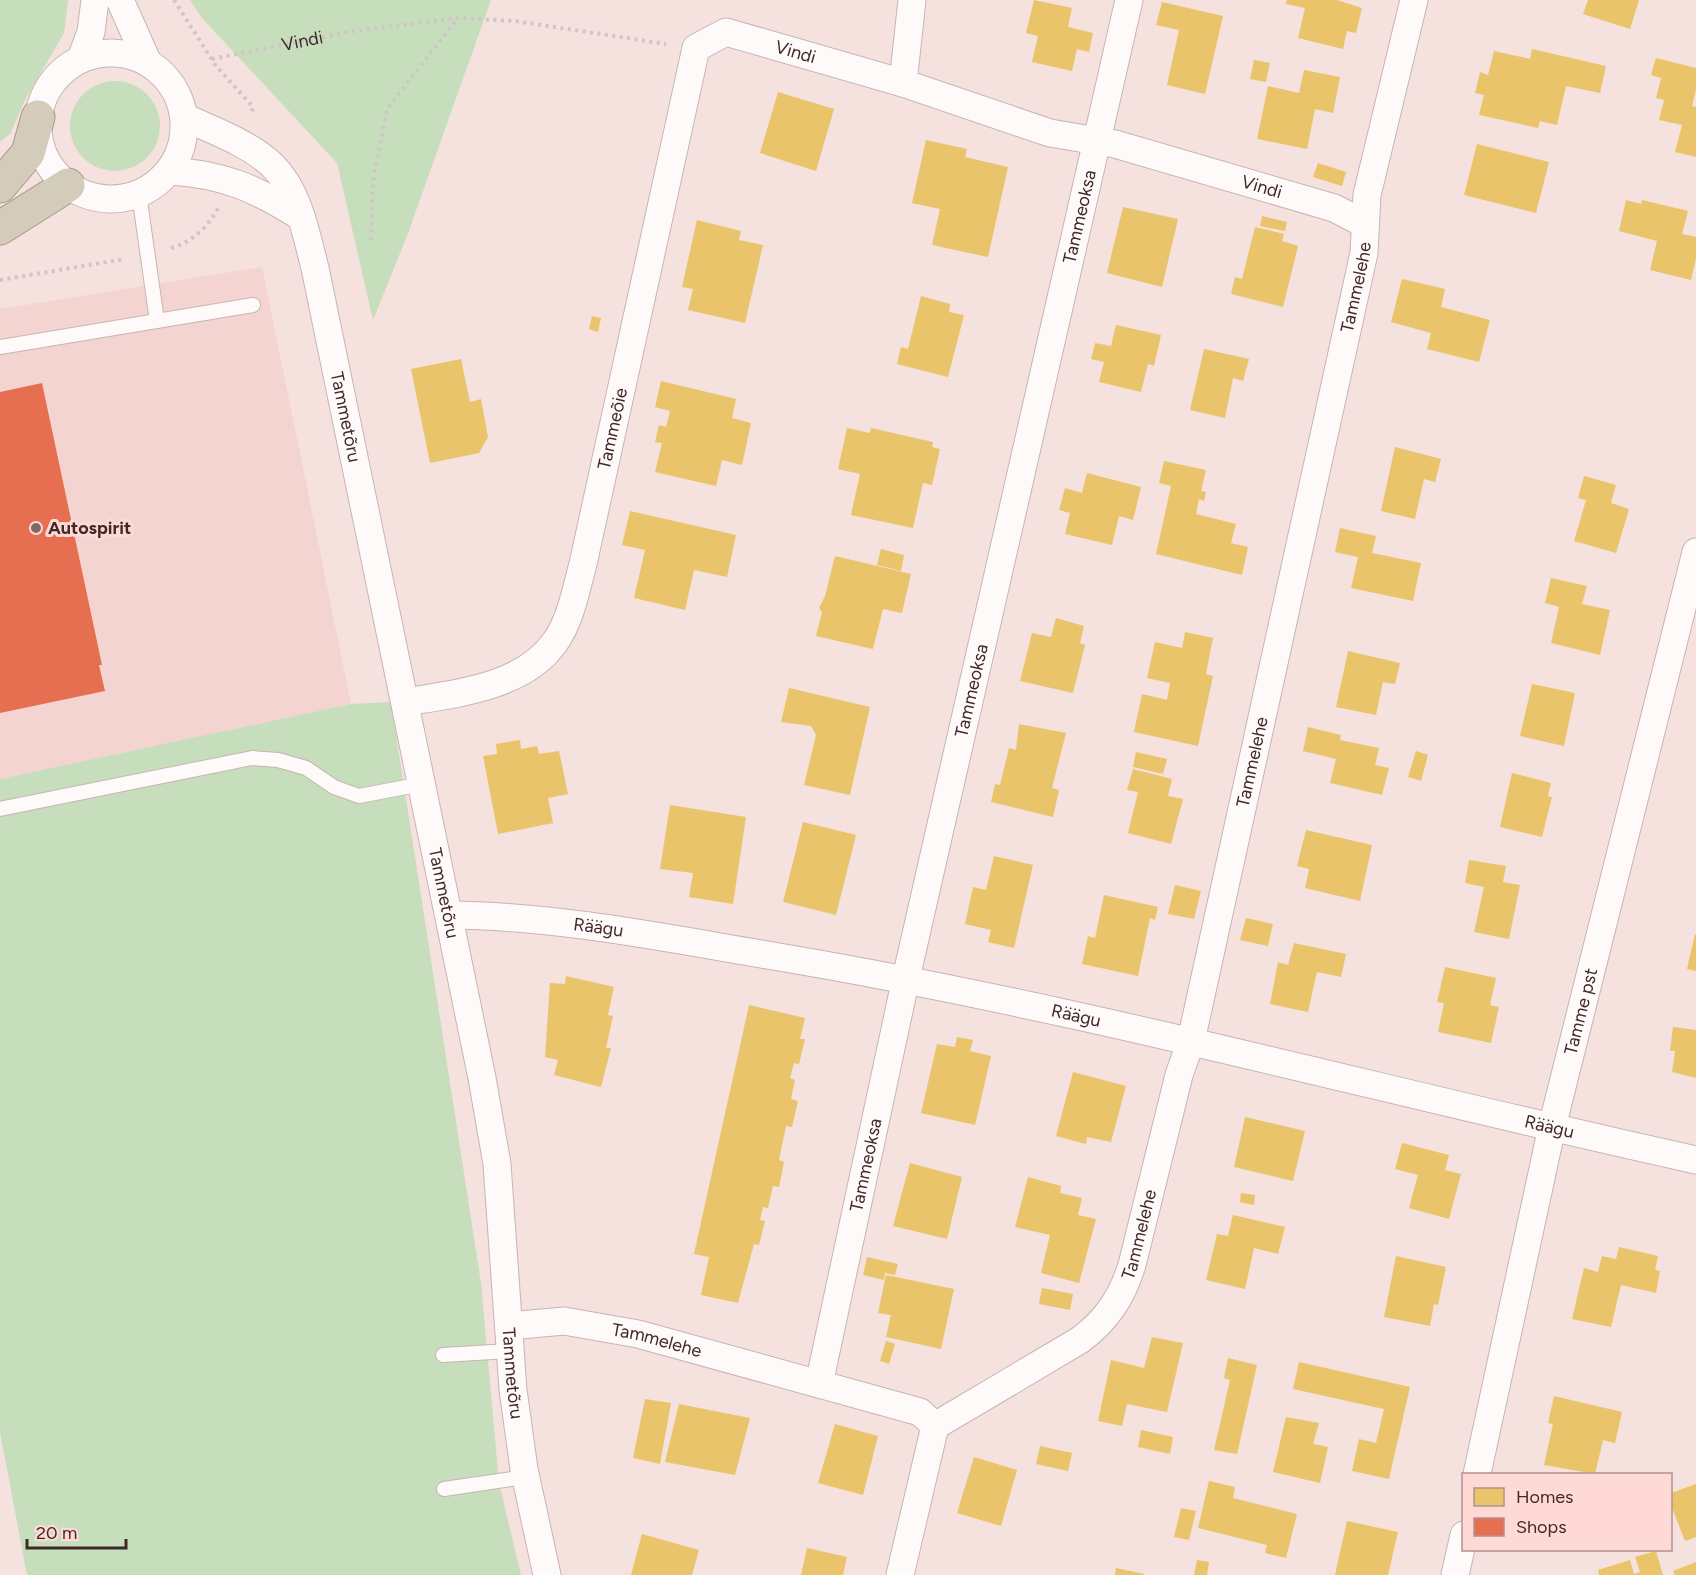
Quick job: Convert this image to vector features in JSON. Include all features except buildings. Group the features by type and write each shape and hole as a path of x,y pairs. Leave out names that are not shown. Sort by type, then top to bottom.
{"highway":[{"path":"0,186 28,153 39,117"},
{"path":"0,228 68,185"}],"street":[{"path":"81,60 91,33 95,0"},
{"path":"120,0 148,63"},
{"path":"903,83 912,0"},
{"name":"Tammeoksa","path":"819,1384 906,978 1129,0"},
{"name":"Tammelehe","path":"510,1338 564,1321 638,1334 920,1412 935,1426 1080,1340 1096,1328 1113,1309 1125,1287 1132,1264 1179,1075 1191,1041 1364,253 1367,195 1414,0"},
{"name":"Vindi","path":"696,48 726,32 903,83 1050,133 1115,144 1334,208 1365,224"},
{"name":"Tammeõie","path":"405,702 479,689 513,675 542,655 555,642 565,623 586,552 696,48"},
{"path":"105,54 127,55 148,63 165,77 178,96 184,117 184,139 175,163 160,182 139,194 114,200 98,198 68,185 54,172 44,155 39,136 39,117 46,93 61,73 81,60 105,54"},
{"name":"Tammetõru","path":"184,117 244,145 273,167 291,194 301,217 315,268 449,915 497,1164 510,1338 525,1476 547,1575"},
{"path":"169,171 197,173 232,180 259,191 301,217"},
{"name":"Tamme pst","path":"1477,1473 1552,1127 1622,840 1696,552"},
{"name":"Räägu","path":"449,915 560,921 906,978 1191,1041 1696,1160"},
{"path":"900,1575 935,1426"},
{"path":"1455,1575 1462,1544"}],"lane":[{"path":"139,194 157,321"},
{"path":"0,347 253,305"},
{"path":"0,809 252,758 278,760 306,768 334,787 359,796 422,784"},
{"path":"443,1355 510,1338"},
{"path":"444,1489 525,1476"}],"path":[{"name":"Vindi","path":"212,59 353,31 458,18 515,21 696,48"},
{"path":"371,240 374,181 387,109 458,18"}],"shaded area":[{"path":"262,267 351,704 0,779 0,309"}],"green space":[{"path":"0,0 68,0 64,33 25,100 10,134 0,142"},
{"path":"190,0 491,0 407,236 373,320 337,163 202,18"},
{"path":"115,81 132,85 147,94 156,109 160,126 156,143 147,158 132,167 115,171 98,167 83,158 74,143 70,126 74,109 83,94 98,85"},
{"path":"391,702 481,1283 499,1483 521,1575 27,1575 0,1432 0,779 351,704"}],"place":[{"name":"Autospirit","path":"36,528"}]}
